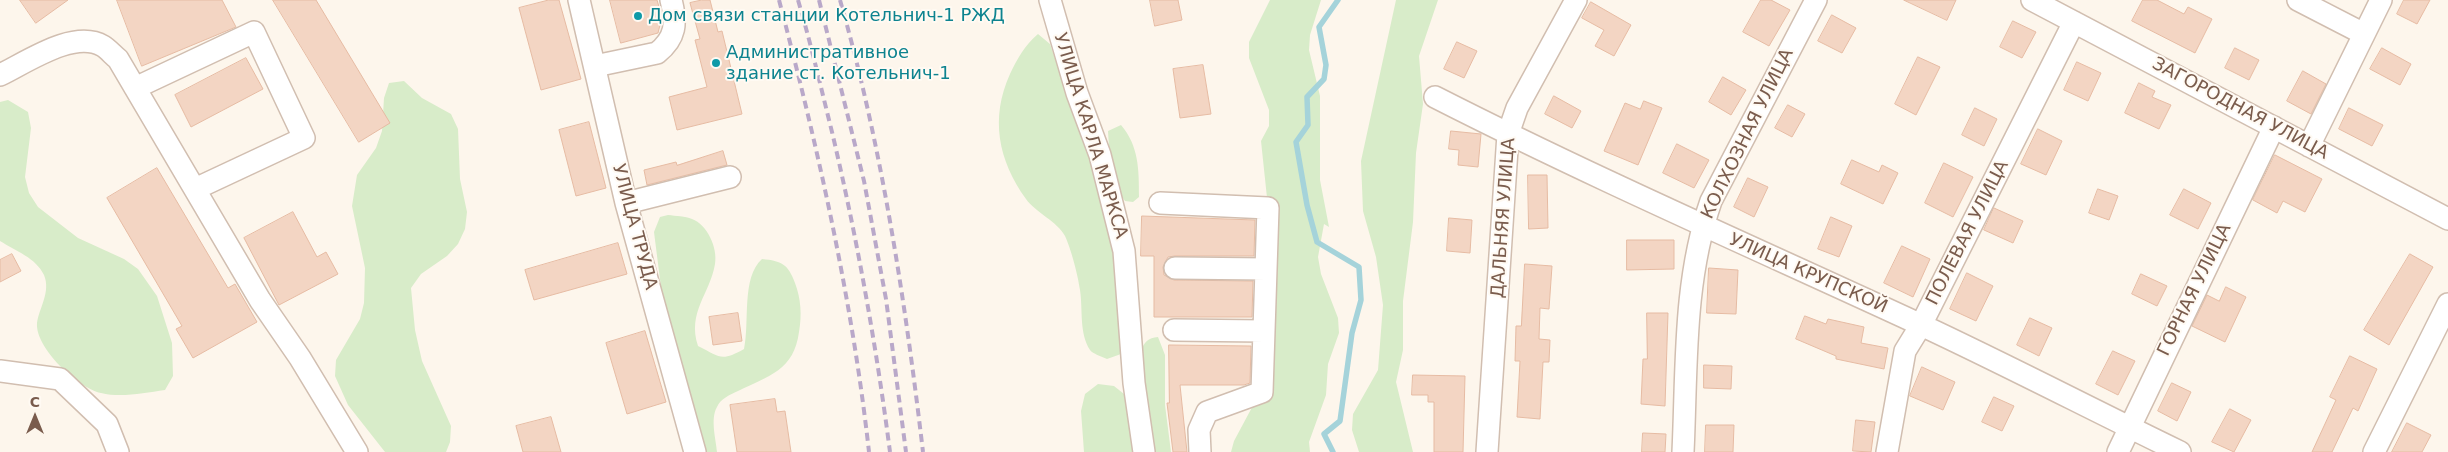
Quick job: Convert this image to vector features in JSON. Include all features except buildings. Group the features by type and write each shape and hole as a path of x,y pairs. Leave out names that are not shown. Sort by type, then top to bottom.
{"street":[{"name":"УЛИЦА ТРУДА","path":"580,0 626,203 695,452"},
{"path":"595,66 657,53 665,47 675,28 676,18 672,0"},
{"name":"УЛИЦА КАРЛА МАРКСА","path":"1050,0 1077,93 1100,155 1124,251 1134,384 1144,452"},
{"name":"ДАЛЬНЯЯ УЛИЦА","path":"1487,452 1508,134 1517,108 1576,0"},
{"name":"КОЛХОЗНАЯ УЛИЦА","path":"1683,452 1688,309 1703,226 1712,201 1816,0"},
{"path":"2298,0 2364,34"},
{"path":"2310,146 2381,0"},
{"name":"ЗАГОРОДНАЯ УЛИЦА","path":"2042,2 2074,22 2448,219"},
{"name":"ПОЛЕВАЯ УЛИЦА","path":"1887,452 1905,351 1921,325 2074,22"},
{"path":"135,88 254,32 304,138 195,188"},
{"path":"0,75 67,42 82,40 102,45 118,59 260,300 357,452"},
{"name":"УЛИЦА КРУПСКОЙ","path":"1435,97 1508,134 1703,226 1921,325 2180,452"},
{"name":"ГОРНАЯ УЛИЦА","path":"2118,452 2274,127"},
{"path":"626,203 730,177"},
{"path":"1160,203 1268,208 1262,392 1206,412 1199,430 1200,452"},
{"path":"1175,268 1266,269"},
{"path":"2374,452 2448,304"},
{"path":"1174,330 1264,331"},
{"path":"0,371 60,379 107,424 118,452"}],"green space":[{"path":"1270,0 1321,0 1310,35 1309,50 1320,96 1320,180 1329,227 1324,224 1318,257 1321,274 1338,318 1339,333 1328,364 1326,395 1309,442 1310,452 1231,452 1234,441 1257,398 1272,245 1261,141 1269,126 1269,110 1249,58 1249,42"},
{"path":"1396,0 1438,0 1419,56 1423,104 1416,153 1413,222 1403,301 1403,350 1396,382 1413,452 1359,452 1352,430 1353,414 1378,370 1383,305 1376,257 1363,211 1361,161"},
{"path":"1038,34 1050,44 1080,132 1097,159 1118,255 1121,354 1107,359 1090,350 1084,336 1078,277 1065,236 1057,226 1026,199 1016,184 1003,154 999,123 1004,90 1019,58"},
{"path":"404,81 422,98 451,114 458,129 460,179 467,212 465,229 458,244 447,256 421,274 411,288 415,330 422,361 451,426 450,442 446,452 385,452 348,405 335,376 336,360 360,319 364,303 365,268 352,206 357,175 376,148 382,131 384,98 389,83"},
{"path":"8,100 28,112 31,128 25,177 29,193 38,207 78,238 124,259 138,269 157,296 172,343 173,376 165,390 116,395 92,390 60,366 43,344 38,333 37,323 46,288 44,275 31,259 0,241 0,102"},
{"path":"1121,125 1131,141 1137,159 1139,197 1133,202 1125,201 1116,188 1109,148 1108,131"},
{"path":"668,215 686,217 697,222 707,231 715,251 715,264 712,275 700,304 695,323 698,346 711,353 725,357 744,349 747,301 751,277 755,267 762,259 779,262 787,268 799,295 800,326 792,355 786,363 770,376 729,395 718,404 714,417 717,452 698,452 692,401 664,311 654,232 660,217"},
{"path":"1158,337 1165,355 1165,405 1171,452 1153,452 1141,351 1147,341"},
{"path":"1098,384 1114,386 1124,394 1140,452 1084,452 1081,411 1085,394"}],"waterway":[{"path":"1333,452 1324,434 1340,421 1352,333 1361,300 1359,267 1317,242 1307,205 1296,142 1308,125 1307,97 1324,79 1326,65 1319,27 1338,0"}],"railway":[{"path":"779,0 832,224 853,338 869,452"},
{"path":"798,0 832,132 858,251 879,371 890,452"},
{"path":"819,0 864,181 886,299 906,452"},
{"path":"840,0 855,55 880,168 900,281 923,452"}],"place":[{"name":"Дом связи станции Котельнич-1 РЖД","path":"638,16"},
{"name":"Административное здание ст. Котельнич-1","path":"716,63"}]}
